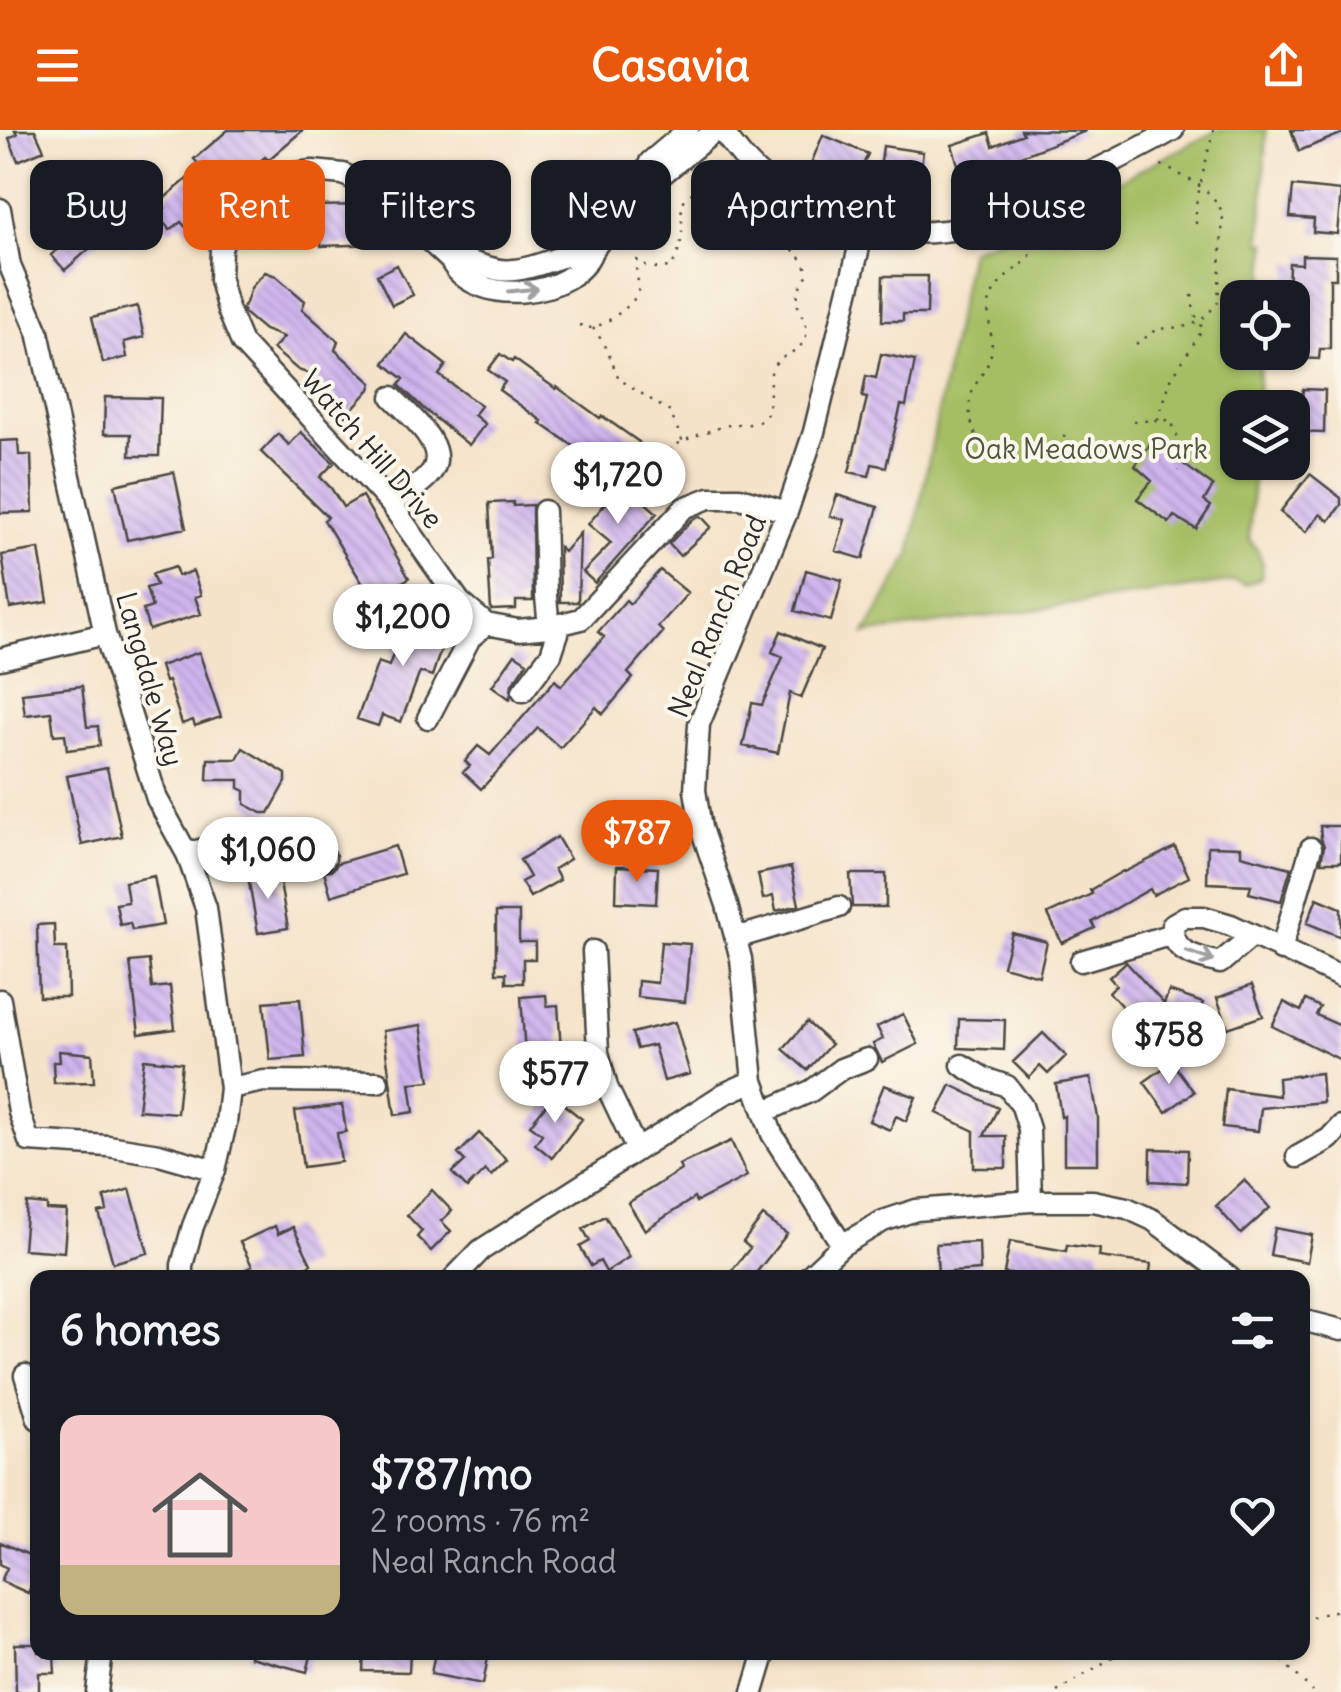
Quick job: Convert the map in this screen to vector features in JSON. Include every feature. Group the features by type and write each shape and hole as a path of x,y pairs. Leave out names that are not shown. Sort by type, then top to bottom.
{"street":[{"name":"Watch Hill Drive","path":"652,160 688,130"},
{"name":"Watch Hill Drive","path":"671,167 719,130"},
{"path":"719,130 744,160"},
{"path":"1116,160 1173,130"},
{"name":"Watch Hill Drive","path":"486,624 460,602 390,503 242,344 220,280 221,248 233,218 253,191 279,175 313,170 342,174 372,188 450,260 456,271 488,290 522,291 566,280 588,263 593,250"},
{"name":"Langdale Way","path":"0,209 10,266 38,332 105,634 158,799 187,854 206,908 230,1088 215,1170 192,1226 182,1270"},
{"name":"Neal Ranch Road","path":"842,1245 772,1134 764,1112 754,1081 741,959 701,828 695,790 699,724 788,512 814,432 858,250"},
{"path":"390,503 426,479 436,462 435,449 427,434 392,397"},
{"path":"428,718 470,638 486,624 518,630 581,619 684,508 710,498 740,498 788,512"},
{"path":"523,690 552,654 555,626 546,598 544,511"},
{"path":"0,659 105,634"},
{"path":"187,854 213,846 260,841 294,844 325,858"},
{"path":"1281,950 1312,848"},
{"path":"736,938 839,908"},
{"path":"1252,936 1220,962 1189,954 1176,944 1173,924 1186,917 1204,917 1231,925 1341,977"},
{"path":"1081,961 1173,934"},
{"path":"593,951 598,1052 607,1086 636,1148"},
{"path":"0,1000 19,1112 30,1141 108,1146 159,1154 215,1170"},
{"path":"764,1112 867,1059"},
{"path":"962,1065 1007,1086 1022,1106 1029,1129 1031,1201"},
{"path":"230,1088 264,1081 378,1082"},
{"path":"462,1270 481,1250 636,1148 724,1094 754,1081"},
{"path":"1297,1157 1329,1139 1341,1126"},
{"path":"815,1270 842,1245 883,1221 916,1210 1031,1201 1092,1201 1127,1208 1152,1220 1206,1270"},
{"path":"1310,1322 1341,1330"},
{"path":"24,1374 30,1393"},
{"path":"97,1692 101,1660"},
{"path":"752,1692 762,1660"}],"path":[{"path":"1196,224 1196,204 1213,130"},
{"path":"1136,344 1158,329 1182,328 1199,322 1218,302 1223,215 1220,204 1201,186 1139,149"},
{"path":"579,325 593,327 614,317 636,296 637,260 648,267 671,267 681,240 683,206 698,191 714,190 720,194 739,222 789,245 806,264 808,274 797,302 807,325 804,341 771,370 765,417 760,422 725,426 683,442 672,447 662,460"},
{"path":"1033,250 1027,261 992,294 988,309 990,359 971,394 971,423 986,449 1014,460 1040,455 1068,434"},
{"path":"1158,420 1171,379 1203,329 1194,312 1192,294"},
{"path":"593,327 619,379 670,412 683,442"},
{"path":"1134,422 1171,420 1188,453 1178,471"},
{"path":"1127,444 1143,455"},
{"path":"1310,1618 1341,1609"},
{"path":"1057,1692 1109,1660"},
{"path":"1282,1660 1312,1692"}],"green space":[{"name":"Oak Meadows Park","path":"1218,130 1266,130 1261,242 1267,243 1265,280 1220,280 1220,370 1259,370 1258,390 1220,390 1220,480 1253,480 1249,539 1263,564 1261,578 1246,585 1236,581 865,634 910,556 970,250 1121,250 1121,180"}],"building":[{"path":"15,130 35,130 44,150 18,161 9,138 17,134"},
{"path":"228,130 303,130 268,160 194,159"},
{"path":"1021,130 1086,131 1010,160 957,160 952,145 989,133 993,146 1023,134"},
{"path":"1291,130 1341,130 1341,134 1299,151"},
{"path":"823,135 868,154 865,160 812,160"},
{"path":"883,146 923,152 922,160 881,160"},
{"path":"183,182 183,224 170,230 163,222 163,199"},
{"path":"1293,186 1341,191 1337,234 1313,232 1314,219 1290,217"},
{"path":"345,205 345,245 325,246 325,206"},
{"path":"57,250 88,250 65,270 51,255"},
{"path":"1302,255 1336,256 1336,279 1330,279 1330,349 1320,349 1319,359 1310,359 1310,280 1289,280 1289,263 1302,264"},
{"path":"397,265 413,295 392,305 377,275"},
{"path":"265,272 276,276 305,301 302,309 338,341 335,350 372,383 342,420 310,392 316,376 298,370 273,349 284,337 264,330 244,313 242,308 251,288"},
{"path":"883,276 928,276 927,314 903,314 903,321 882,321"},
{"path":"137,306 144,337 124,342 127,357 103,363 92,317"},
{"path":"406,334 446,365 439,375 481,406 474,415 485,424 469,445 399,385 404,379 384,363"},
{"path":"500,354 512,362 514,359 639,442 632,452 642,459 631,475 609,460 604,467 499,390 505,382 488,370"},
{"path":"881,354 915,361 906,406 901,405 886,467 872,464 869,476 849,472 867,398 862,397 866,376 876,378"},
{"path":"1303,389 1325,390 1324,433 1310,433 1310,390"},
{"path":"105,397 161,398 159,456 130,456 131,434 104,434"},
{"path":"301,432 334,463 320,477 343,507 362,496 409,578 399,584 407,598 387,610 382,602 376,606 324,520 328,517 261,452 278,434 289,445"},
{"path":"1156,436 1178,451 1174,457 1213,486 1204,501 1211,506 1196,529 1174,516 1169,523 1137,499 1152,481 1135,466"},
{"path":"18,440 19,455 31,455 33,512 0,513 0,441"},
{"path":"174,472 186,528 127,540 115,485"},
{"path":"1310,474 1341,498 1341,505 1329,521 1320,514 1306,532 1280,512 1305,480 1310,480"},
{"path":"623,483 657,513 595,583 583,572 611,543 588,524"},
{"path":"837,495 878,507 863,559 836,551 845,520 830,516"},
{"path":"513,502 513,506 532,505 533,601 516,601 516,609 491,610 489,503"},
{"path":"701,516 711,527 680,556 669,544"},
{"path":"580,533 578,602 560,602 559,547 564,552"},
{"path":"39,549 48,602 10,608 2,555"},
{"path":"175,567 178,576 193,571 201,595 195,597 201,614 149,630 143,610 152,607 146,588 156,585 152,574"},
{"path":"660,570 688,593 658,627 663,632 628,673 633,678 603,714 596,707 560,748 538,728 481,789 463,772 470,766 465,761 478,746 490,755 555,680 561,686 604,637 598,632"},
{"path":"806,570 842,580 831,621 795,611"},
{"path":"410,607 436,616 431,630 446,635 432,676 420,672 401,722 382,715 378,726 357,719 378,662 389,666"},
{"path":"781,631 822,649 801,698 790,693 778,753 743,746 752,703 762,705 783,657 772,652"},
{"path":"199,652 221,717 195,726 193,720 182,724 160,666"},
{"path":"515,654 527,662 512,684 510,699 492,686"},
{"path":"82,686 87,727 98,726 100,746 67,750 65,734 54,735 51,712 25,715 22,693"},
{"path":"243,748 286,774 286,782 269,813 245,804 245,791 239,788 239,780 207,780 208,759 237,759"},
{"path":"107,768 122,836 82,845 67,776"},
{"path":"1320,826 1341,826 1341,862 1321,862 1324,846"},
{"path":"557,837 570,859 554,869 560,880 530,897 521,882 530,877 520,860"},
{"path":"395,846 403,874 331,896 324,871"},
{"path":"1208,846 1241,847 1241,855 1291,868 1281,901 1249,893 1251,885 1207,883"},
{"path":"1175,847 1189,877 1153,895 1150,889 1092,922 1095,928 1062,943 1048,914 1092,894 1090,890 1123,871"},
{"path":"617,866 658,868 656,904 616,902"},
{"path":"791,867 799,905 776,911 773,896 763,899 758,874"},
{"path":"278,872 288,928 258,933 248,877"},
{"path":"850,874 886,874 886,907 852,907"},
{"path":"154,876 163,925 132,930 130,923 120,925 116,904 128,902 125,882"},
{"path":"1317,898 1341,908 1341,937 1307,923"},
{"path":"496,912 519,912 519,942 535,942 535,959 523,959 523,983 506,983 506,973 496,973"},
{"path":"54,924 55,948 67,948 68,997 39,997 37,925"},
{"path":"1012,933 1047,942 1039,976 1003,966"},
{"path":"661,942 690,944 685,1002 637,997 638,981 657,983"},
{"path":"149,960 152,988 170,986 175,1029 139,1034 130,962"},
{"path":"1126,962 1164,1004 1169,991 1203,1003 1194,1028 1142,1010 1133,1019 1109,992 1116,985 1109,977"},
{"path":"1252,985 1263,1016 1228,1028 1217,998"},
{"path":"546,995 547,1006 558,1005 561,1051 525,1053 521,997"},
{"path":"300,999 305,1057 270,1060 264,1002"},
{"path":"1306,1000 1320,1007 1316,1015 1341,1026 1341,1060 1272,1026 1284,1002 1301,1011"},
{"path":"903,1014 918,1044 882,1062 873,1044 883,1039 877,1027"},
{"path":"959,1019 1005,1020 1004,1050 958,1048"},
{"path":"675,1022 690,1074 664,1081 654,1045 637,1049 632,1033"},
{"path":"807,1022 831,1044 807,1070 783,1049"},
{"path":"421,1025 430,1081 410,1083 414,1112 395,1115 383,1031"},
{"path":"1043,1033 1066,1056 1048,1074 1040,1066 1029,1078 1013,1062"},
{"path":"59,1051 92,1054 94,1082 54,1083 53,1062 60,1062"},
{"path":"144,1059 182,1063 177,1113 138,1110"},
{"path":"1172,1062 1194,1092 1166,1112 1144,1082"},
{"path":"1321,1073 1323,1102 1261,1108 1258,1131 1222,1127 1226,1089 1279,1096 1278,1078"},
{"path":"1091,1078 1098,1118 1098,1164 1064,1164 1064,1116 1061,1117 1056,1084"},
{"path":"884,1085 916,1097 906,1121 896,1116 890,1130 869,1121"},
{"path":"951,1085 998,1108 984,1136 1006,1136 1006,1168 974,1168 974,1131 937,1113"},
{"path":"553,1096 582,1119 552,1158 535,1144 542,1134 530,1125"},
{"path":"342,1105 346,1132 337,1133 341,1162 303,1167 295,1111"},
{"path":"479,1133 507,1160 491,1176 485,1170 467,1188 452,1173 465,1161 458,1154"},
{"path":"731,1141 747,1176 696,1202 694,1198 645,1230 628,1203 681,1170 679,1165"},
{"path":"1151,1149 1188,1150 1187,1183 1150,1181"},
{"path":"1244,1180 1270,1208 1241,1234 1216,1206"},
{"path":"130,1189 148,1253 113,1263 99,1213 107,1211 104,1197"},
{"path":"432,1190 452,1211 441,1221 451,1231 431,1251 417,1237 422,1231 407,1215"},
{"path":"27,1203 67,1211 64,1252 23,1249"},
{"path":"605,1216 629,1257 609,1270 600,1261 591,1266 580,1247 590,1241 583,1229"},
{"path":"763,1216 787,1234 758,1270 732,1270 750,1248 743,1242"},
{"path":"275,1226 278,1234 293,1227 311,1264 299,1270 244,1270 252,1266 240,1242"},
{"path":"1275,1228 1312,1235 1307,1262 1270,1255"},
{"path":"1010,1241 1066,1251 1067,1245 1100,1249 1099,1257 1151,1264 1150,1270 1005,1270"},
{"path":"979,1242 980,1270 938,1270 936,1244"},
{"path":"0,1542 30,1555 28,1593 1,1581 7,1568 0,1564"},
{"path":"15,1644 30,1644 30,1660 54,1660 55,1673 39,1673 39,1692 16,1692"},
{"path":"261,1660 310,1660 307,1672"},
{"path":"364,1660 410,1660 409,1672 363,1671"},
{"path":"434,1660 488,1660 483,1684 431,1674"}]}
